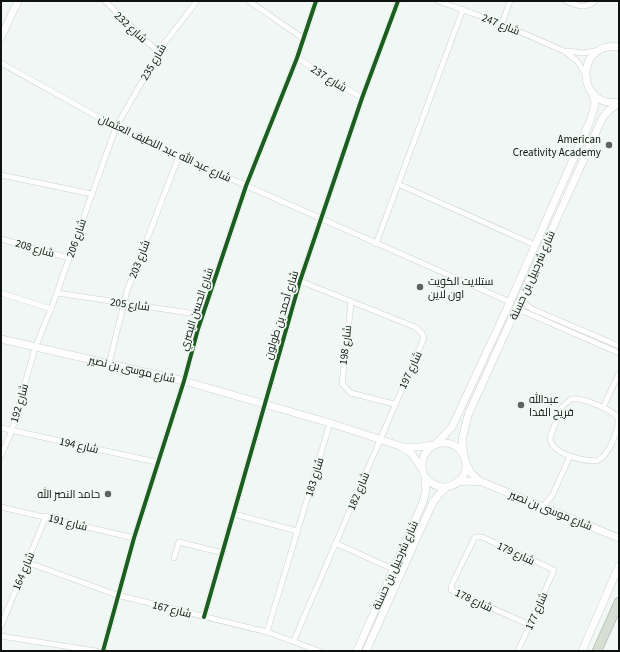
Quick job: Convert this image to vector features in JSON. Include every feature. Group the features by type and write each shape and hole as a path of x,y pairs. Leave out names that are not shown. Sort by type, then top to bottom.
{"highway":[{"path":"597,651 619,602"}],"street":[{"path":"1,38 18,1"},
{"name":"شارع 232","path":"105,1 158,52"},
{"name":"شارع 235","path":"116,127 158,52 196,1"},
{"path":"249,1 304,39"},
{"name":"شارع الحسن البصري","path":"103,651 156,462 184,381 203,314 246,186 297,58 316,1"},
{"name":"شارع أحمد بن طولون","path":"204,617 300,281 362,98 398,1"},
{"name":"شارع 247","path":"438,1 502,24 564,51 577,61 586,75"},
{"path":"502,24 510,1"},
{"path":"566,1 581,6 588,6 595,1"},
{"path":"376,244 463,9"},
{"path":"618,45 601,49 590,60 586,75 588,85 593,94 606,102 619,103"},
{"name":"شارع 247","path":"564,51 583,53 601,49"},
{"name":"شارع 237","path":"297,58 362,98"},
{"name":"شارع عبد الله عبد اللطيف العثمان","path":"1,63 116,127 246,186 322,218 376,244 510,302"},
{"name":"شارع شرحبيل بن حسنة","path":"435,444 452,426 510,302 591,119 595,104 593,94"},
{"name":"شارع شرحبيل بن حسنة","path":"465,458 462,440 468,415 602,119 609,110 619,103"},
{"name":"شارع 206","path":"35,348 57,293 116,127"},
{"name":"شارع 203","path":"109,364 124,303 179,156"},
{"path":"1,175 92,194"},
{"path":"398,184 535,245"},
{"name":"شارع 208","path":"1,239 69,258"},
{"path":"300,281 351,303"},
{"path":"1,293 51,309"},
{"name":"شارع 205","path":"57,293 203,314"},
{"path":"522,295 525,304 532,309 619,346"},
{"name":"شارع 197","path":"351,303 415,327 424,335 422,345 394,404 380,440"},
{"name":"شارع 198","path":"351,303 341,379 343,386 354,394 394,404"},
{"path":"513,317 521,312 525,312 619,353"},
{"name":"شارع موسى بن نصير","path":"1,339 184,381 330,423 400,446 419,447 435,444"},
{"name":"شارع 192","path":"1,456 12,430 35,348"},
{"path":"603,408 619,373"},
{"path":"573,398 616,414 619,424 604,457 597,461 591,461 570,456 553,447 550,442 550,437 562,407 573,398"},
{"name":"شارع 183","path":"267,632 330,423"},
{"name":"شارع 194","path":"1,428 156,462"},
{"name":"شارع 182","path":"294,640 380,440"},
{"path":"444,442 454,445 465,458 465,470 457,482 447,487 433,484 425,477 421,467 423,456 435,444 444,442"},
{"name":"شارع موسى بن نصير","path":"400,446 411,453 421,467"},
{"path":"543,506 552,496 570,456"},
{"name":"شارع موسى بن نصير","path":"465,458 471,473 482,482"},
{"name":"شارع شرحبيل بن حسنة","path":"357,651 423,502 426,490 425,477"},
{"name":"شارع موسى بن نصير","path":"457,482 471,480 482,482 619,538"},
{"name":"شارع شرحبيل بن حسنة","path":"366,651 433,502 447,487"},
{"name":"شارع 191","path":"1,507 46,516 134,538"},
{"path":"234,514 297,531"},
{"name":"شارع 164","path":"1,626 46,516"},
{"name":"شارع 179","path":"478,536 554,570"},
{"name":"شارع 178","path":"478,536 472,541 452,584 451,590 530,625"},
{"path":"174,558 180,542 223,553"},
{"path":"335,543 393,569"},
{"name":"شارع 167","path":"26,562 118,595 267,632 294,640 319,651"},
{"path":"582,651 619,566"},
{"name":"شارع 177","path":"518,651 554,570"},
{"path":"1,636 96,651"}],"cycle path":[{"path":"103,651 134,538 184,381 198,329 246,186 297,58 316,1"},
{"path":"204,617 300,281 362,98 398,1"}],"place":[{"name":"American Creativity Academy","path":"609,145"},
{"name":"ستلايت الكويت اون لاين","path":"420,287"},
{"name":"عبدالله فريح الفدا","path":"521,405"},
{"name":"حامد النصر الله","path":"108,494"}]}
